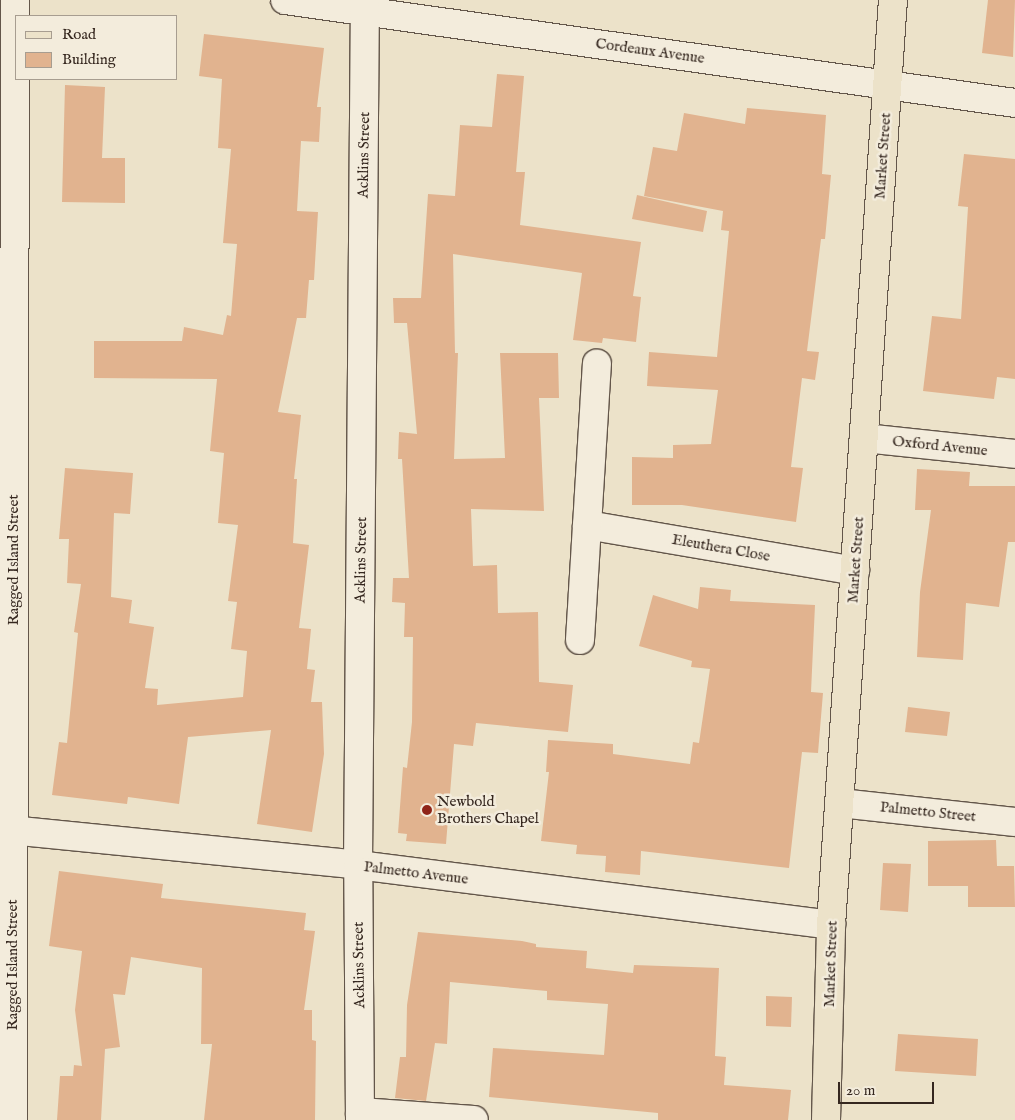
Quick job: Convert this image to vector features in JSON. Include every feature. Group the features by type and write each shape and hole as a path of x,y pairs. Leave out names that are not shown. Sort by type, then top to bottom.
{"main road":[{"name":"Market Street","path":"826,1120 831,925 893,0"}],"street":[{"name":"Ragged Island Street","path":"13,1120 7,830 15,0"},
{"name":"Cordeaux Avenue","path":"285,0 366,5 1015,103"},
{"name":"Acklins Street","path":"360,1116 358,865 366,5"},
{"path":"580,640 597,364"},
{"name":"Oxford Avenue","path":"864,438 1015,454"},
{"name":"Eleuthera Close","path":"587,525 855,571"},
{"name":"Palmetto Street","path":"840,803 1015,822"},
{"name":"Palmetto Avenue","path":"7,830 358,865 831,925"},
{"path":"360,1116 474,1120"}],"building":[{"path":"988,0 1015,0 1013,57 982,53"},
{"path":"204,34 324,48 317,107 321,107 319,142 301,141 297,211 318,212 314,280 309,280 306,318 297,318 278,412 301,415 294,479 297,479 293,543 309,545 299,628 311,629 307,669 315,670 311,702 322,702 324,754 312,832 257,824 271,730 188,737 179,804 128,797 127,804 52,795 59,742 67,743 78,633 74,632 81,584 67,583 69,539 59,539 65,468 133,473 130,514 114,513 111,597 132,600 129,623 154,627 145,688 158,689 157,705 243,697 247,651 231,649 237,602 228,601 238,525 218,523 224,453 210,451 217,379 94,378 94,341 182,341 184,327 223,335 227,315 231,316 237,244 223,243 231,149 218,148 222,79 199,76"},
{"path":"497,74 524,76 516,172 525,172 520,225 641,242 633,296 641,297 636,342 603,338 602,343 573,340 582,273 453,254 455,353 458,353 454,459 505,458 500,353 558,353 559,398 539,398 544,511 471,509 473,566 497,565 498,613 538,612 539,682 573,685 568,732 476,723 473,746 454,744 446,844 406,841 407,834 398,833 403,767 407,768 412,722 413,637 404,637 405,603 392,602 393,578 409,578 402,459 398,459 399,432 417,434 407,323 394,323 393,298 421,298 428,194 455,196 460,125 492,127"},
{"path":"65,85 105,87 102,158 125,158 125,203 62,202"},
{"path":"747,108 826,115 822,174 831,175 825,239 821,239 807,351 819,352 815,380 802,378 791,467 803,468 796,522 682,505 632,505 632,457 673,458 673,445 711,444 718,390 647,386 649,352 717,357 729,231 721,230 723,211 644,196 653,147 677,151 684,113 745,124"},
{"path":"964,154 1015,159 1015,379 997,377 994,399 923,391 932,316 961,319 968,207 958,206"},
{"path":"637,195 707,211 703,232 632,219"},
{"path":"917,469 970,472 969,486 1015,486 1015,542 1008,542 999,607 966,603 963,660 917,657 920,592 931,510 915,510"},
{"path":"700,587 731,590 730,601 815,605 811,692 823,693 818,753 802,752 789,868 641,851 640,875 605,872 606,856 576,854 577,845 541,841 549,772 546,772 548,740 613,744 613,754 690,764 693,742 699,743 710,669 691,667 692,661 639,646 653,595 698,609"},
{"path":"908,707 950,712 947,736 905,732"},
{"path":"996,840 997,866 1014,866 1015,907 968,907 968,886 928,886 928,841"},
{"path":"883,863 911,864 908,912 880,910"},
{"path":"59,871 163,884 161,898 306,913 304,930 315,931 304,1010 312,1010 312,1040 316,1041 315,1120 204,1120 212,1044 201,1044 202,968 131,957 125,995 113,994 120,1047 105,1049 101,1120 57,1120 60,1076 73,1076 74,1065 82,1066 75,1010 82,951 49,946"},
{"path":"418,932 522,941 536,944 536,947 587,951 586,968 633,973 634,965 719,968 715,1056 726,1057 724,1085 791,1090 788,1120 658,1120 658,1113 489,1097 493,1048 604,1055 608,1004 547,1000 547,991 450,982 447,1044 435,1043 426,1101 395,1098 400,1057 406,1057 407,1005"},
{"path":"766,996 792,997 791,1027 766,1026"},
{"path":"898,1034 978,1039 976,1076 895,1071"}],"place":[{"name":"Newbold Brothers Chapel","path":"427,810"}]}
